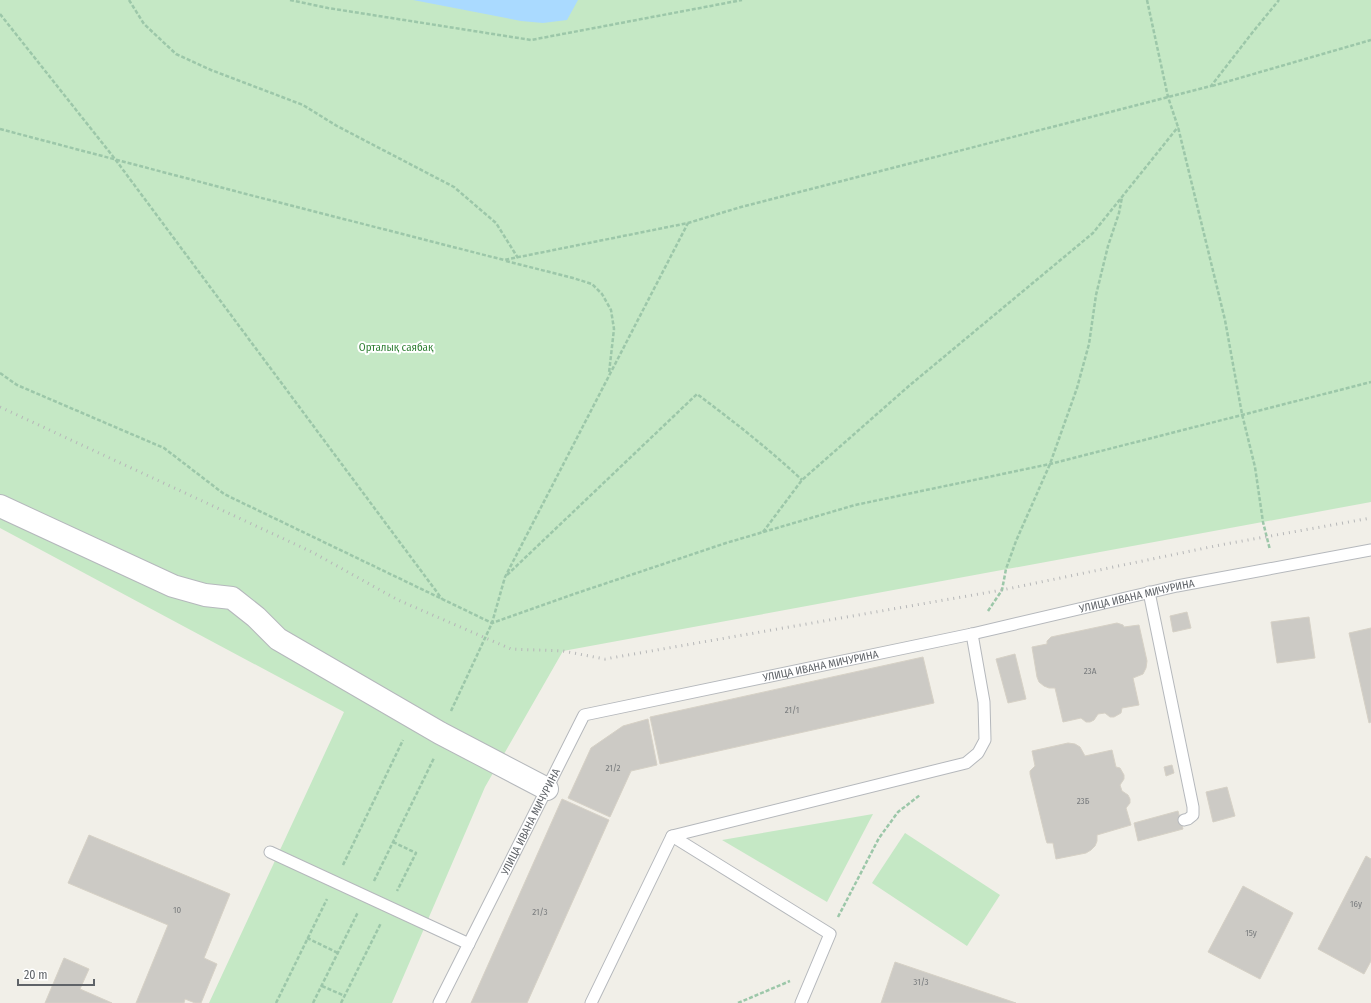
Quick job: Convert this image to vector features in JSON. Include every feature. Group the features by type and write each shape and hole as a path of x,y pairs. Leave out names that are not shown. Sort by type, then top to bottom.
{"street":[{"path":"0,506 173,586 205,594 232,598 256,616 278,639 443,735 547,789"}],"lane":[{"name":"УЛИЦА ИВАНА МИЧУРИНА","path":"439,1003 584,715 972,634 1177,586 1371,550"},
{"path":"1149,592 1193,807 1193,815 1184,820"},
{"path":"672,836 966,763 978,753 984,740 984,702 972,634"},
{"path":"672,836 830,934 801,1003"},
{"path":"591,1003 672,836"},
{"path":"270,852 469,944"}],"path":[{"path":"129,0 144,24 176,54 211,70 303,105 337,126 454,187 496,223 518,258"},
{"path":"290,0 328,8 531,40 742,0"},
{"path":"1147,0 1168,97 1178,126 1225,320 1242,414 1256,467 1263,522 1274,568"},
{"path":"1211,86 1279,0"},
{"path":"0,14 115,159 442,600"},
{"path":"504,260 688,223 1211,86 1371,40"},
{"path":"762,532 802,480 910,386 1092,233 1178,126"},
{"path":"0,129 592,284 602,294 610,310 614,329 609,377"},
{"path":"972,634 1002,590 1006,569 1016,541 1050,464 1077,388 1087,351 1096,295 1108,246 1119,213 1122,196"},
{"path":"313,1003 443,735 492,623 505,577 688,223"},
{"path":"0,373 17,385 164,448 224,494 492,623 726,543 856,504 1050,464 1371,382"},
{"path":"505,577 697,394 782,460 802,480"},
{"path":"276,1003 414,718"},
{"path":"830,934 879,838 898,812 924,791"},
{"path":"307,938 338,953"},
{"path":"738,1003 775,988 815,968"},
{"path":"322,986 345,996"}],"green space":[{"name":"Орталық саябақ","path":"0,0 1371,0 1371,502 563,651 485,787 392,1003 209,1003 344,712 0,528"},
{"path":"873,814 827,902 722,840"},
{"path":"905,833 1000,895 967,946 872,883"}],"water":[{"path":"413,0 578,0 567,20 543,23 521,21"}],"building":[{"path":"1187,612 1191,628 1173,632 1170,616"},
{"path":"1309,617 1315,658 1277,663 1271,622"},
{"path":"1117,623 1123,625 1124,627 1139,625 1147,661 1143,674 1133,678 1139,705 1122,708 1121,713 1114,717 1110,717 1105,713 1098,714 1094,720 1090,722 1086,722 1081,718 1063,722 1055,688 1049,688 1039,682 1032,647 1047,644 1047,641 1051,637"},
{"path":"1371,628 1371,722 1369,723 1349,633"},
{"path":"1015,654 1026,699 1008,703 996,659"},
{"path":"923,657 934,703 660,764 650,717"},
{"path":"648,719 657,765 631,771 610,817 568,798 591,748 623,726"},
{"path":"1068,743 1075,744 1080,747 1085,756 1112,750 1116,767 1120,768 1124,775 1124,779 1120,785 1122,791 1128,795 1130,799 1130,803 1126,808 1131,825 1097,835 1095,846 1086,853 1056,859 1053,843 1047,843 1046,840 1030,774 1030,771 1035,766 1032,751"},
{"path":"1172,765 1174,773 1166,776 1164,767"},
{"path":"1227,787 1235,816 1213,822 1206,792"},
{"path":"562,799 609,820 527,1003 471,1003"},
{"path":"1178,811 1183,829 1138,841 1134,823"},
{"path":"89,835 230,894 204,958 217,964 201,1003 195,1003 185,999 184,1003 136,1003 168,925 68,883"},
{"path":"1366,856 1371,859 1371,961 1364,974 1318,949"},
{"path":"1243,886 1293,913 1260,979 1208,952"},
{"path":"64,958 89,969 80,989 112,1003 45,1003"},
{"path":"895,962 1016,1003 881,1003"}],"railway":[{"path":"0,407 312,552 398,600 511,649 563,651 605,659 1002,590 1220,545 1371,518"}]}
